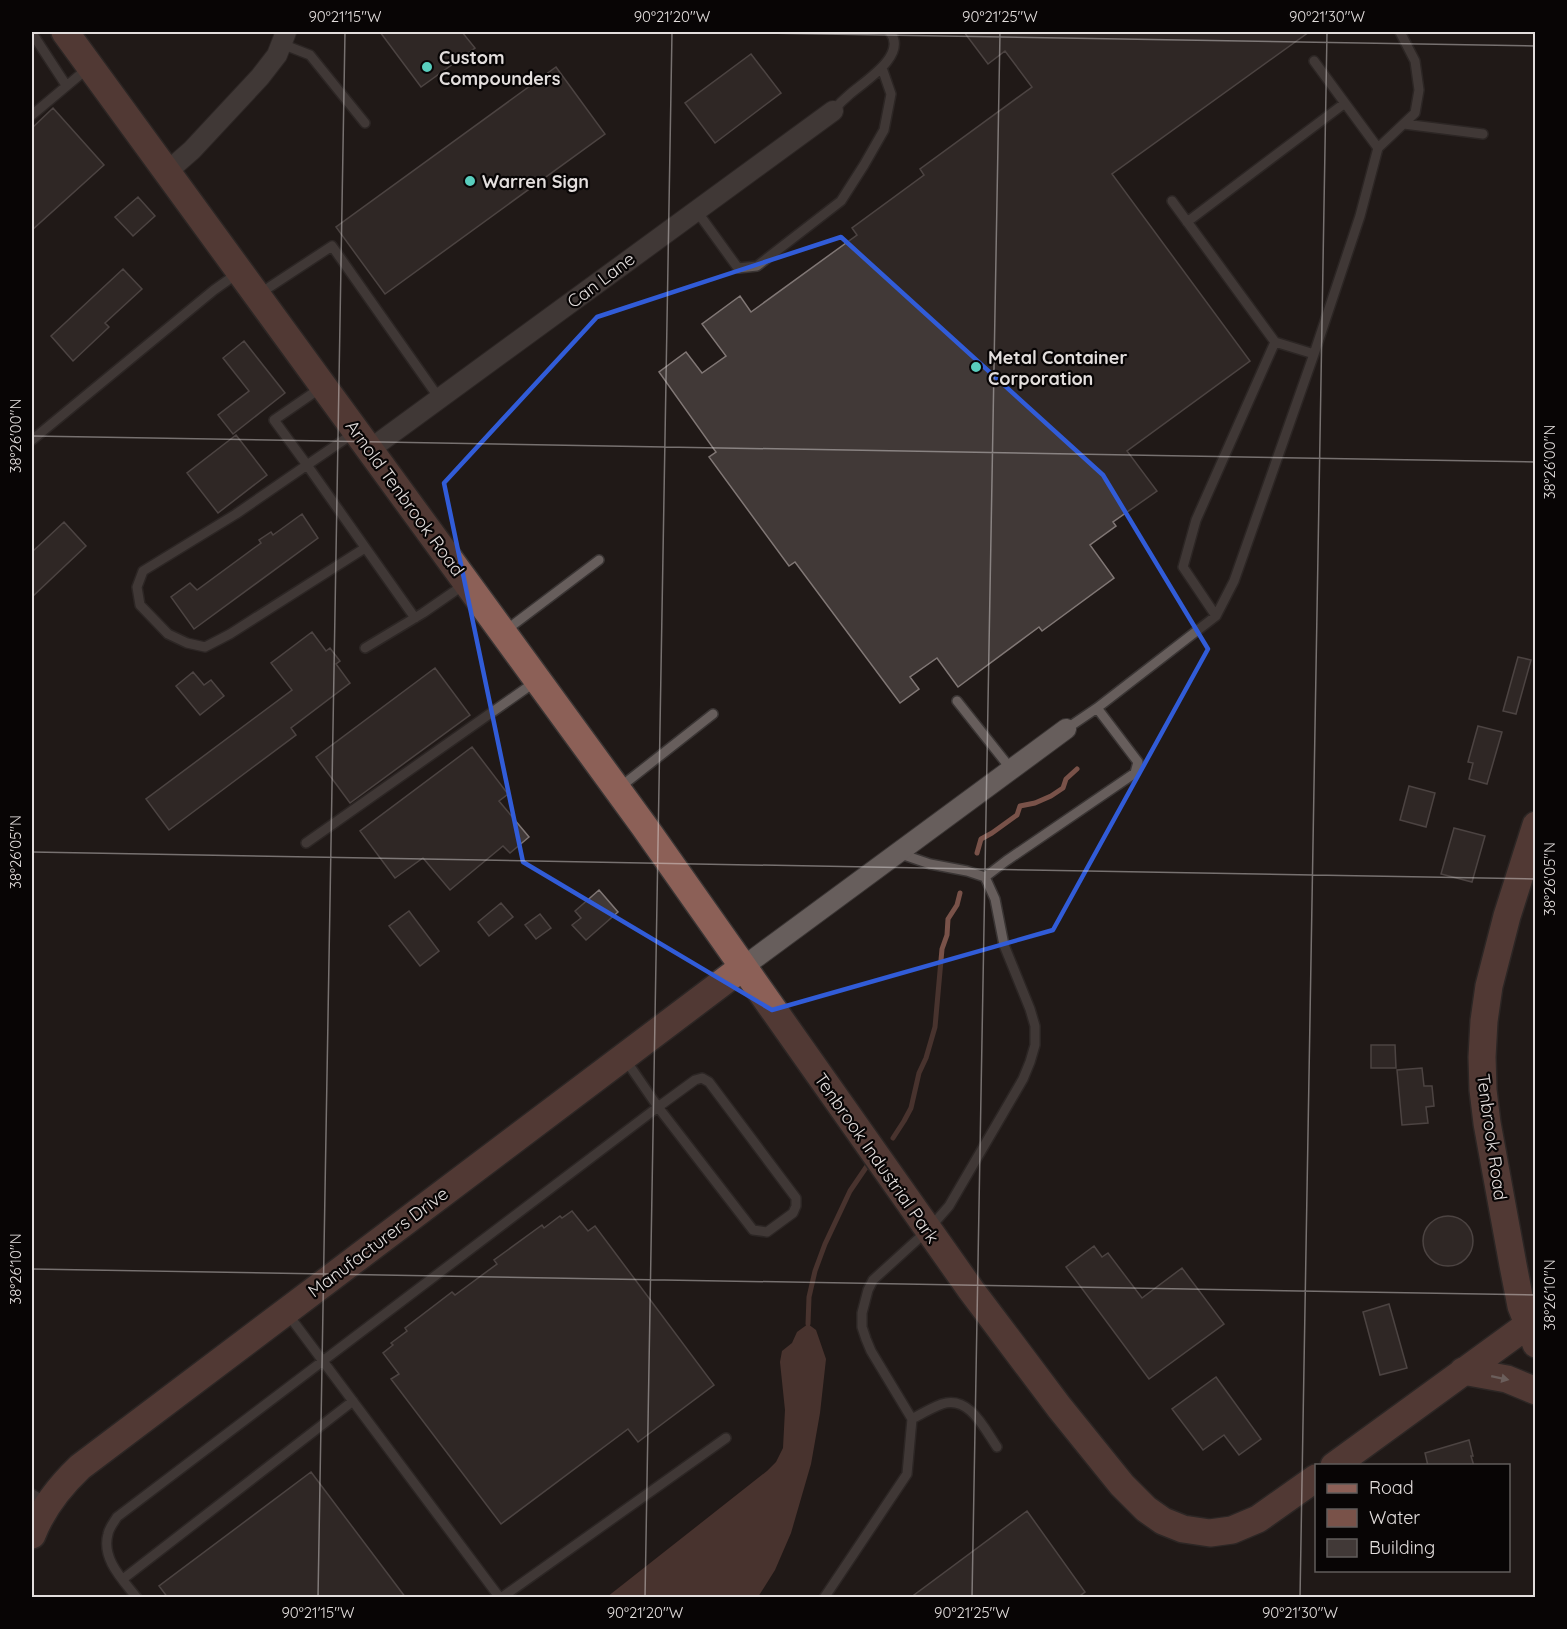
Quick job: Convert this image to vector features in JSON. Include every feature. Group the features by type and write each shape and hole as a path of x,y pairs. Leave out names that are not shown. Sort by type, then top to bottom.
{"street":[{"path":"168,171 192,150 260,77 277,56 284,38"},
{"name":"Arnold Tenbrook Road","path":"78,44 257,296 617,789 743,967"},
{"name":"Can Lane","path":"363,441 440,398 833,111"},
{"path":"743,967 1066,729"},
{"name":"Tenbrook Road","path":"1533,1329 1521,1305 1497,1178 1483,1090 1482,1039 1489,986 1497,951 1536,825"},
{"name":"Manufacturers Drive","path":"32,1535 40,1499 60,1487 80,1467 743,967"},
{"name":"Tenbrook Industrial Park","path":"743,967 996,1323 1072,1423 1137,1501 1154,1515 1173,1526 1194,1532 1210,1533 1232,1530 1267,1513 1315,1479"},
{"path":"1513,1265 1525,1280 1536,1287"},
{"path":"1337,1464 1463,1371 1533,1329"},
{"path":"1463,1371 1507,1379 1536,1391"}],"lane":[{"path":"833,111 847,96 882,68 893,52 894,36 890,32"},
{"path":"1066,729 1216,616 1234,580 1360,216 1378,147 1415,113 1419,90 1416,61 1400,32"},
{"path":"32,33 66,85"},
{"path":"284,38 310,55 365,123"},
{"path":"32,115 66,85 78,44"},
{"path":"1314,61 1378,147"},
{"path":"696,210 738,268 757,266 841,201 864,165 884,130 891,94 882,68"},
{"path":"1187,222 1346,104"},
{"path":"1404,124 1483,134"},
{"path":"1172,201 1275,342 1314,354"},
{"path":"257,296 332,246 440,398"},
{"path":"32,440 214,290 240,272"},
{"path":"1216,616 1183,567 1196,520 1275,342"},
{"path":"323,387 274,420 415,618"},
{"path":"363,441 307,465 236,514 143,571 137,587 140,605 168,634 187,643 204,647 230,634 365,548"},
{"path":"503,632 599,560"},
{"path":"365,648 415,618 467,582"},
{"path":"306,843 537,681"},
{"path":"957,701 1011,769"},
{"path":"985,877 1135,773 1138,762 1096,708"},
{"path":"617,789 713,714"},
{"path":"824,1598 907,1474 912,1419 868,1345 862,1327 862,1314 868,1290 873,1280 928,1230 950,1206 1023,1079 1035,1045 1035,1026 1030,1009 1004,945 995,899 985,877 930,864 898,852"},
{"path":"136,1598 111,1564 107,1546 108,1533 117,1517 658,1107 695,1080 702,1078 709,1082 796,1198 794,1213 767,1232 753,1230 658,1107 623,1057"},
{"path":"286,1311 500,1598 726,1438"},
{"path":"123,1579 353,1401"},
{"path":"912,1419 940,1404 958,1403 966,1406 973,1413 997,1446"}],"highlighted area":[{"path":"841,237 1103,475 1208,649 1053,930 772,1010 523,862 444,483 597,317"}],"water":[{"path":"808,1324 816,1330 826,1359 811,1464 791,1533 775,1570 758,1597 607,1597 776,1462 783,1448 785,1410 780,1362 782,1351 792,1343 797,1332"}],"building":[{"name":"Custom Compounders","path":"380,32 462,32 475,48 421,87"},
{"name":"Metal Container Corporation","path":"964,32 1309,32 1112,174 1250,361 1127,451 1157,491 1113,522 1116,526 1090,545 1114,578 1042,631 1039,627 958,687 937,658 910,677 919,689 900,703 795,562 789,566 709,457 716,452 659,372 686,352 702,373 726,356 702,324 740,296 751,312 857,235 852,228 924,175 920,169 1032,87 1005,51 988,64"},
{"path":"751,54 781,93 715,143 685,103"},
{"name":"Warren Sign","path":"556,67 605,134 385,294 336,227"},
{"path":"53,108 104,165 32,230 32,128"},
{"path":"138,197 155,216 133,236 115,217"},
{"path":"123,269 142,289 105,323 109,327 73,361 51,336"},
{"path":"244,341 285,393 233,434 218,415 249,391 223,358"},
{"path":"236,435 267,475 218,513 187,473"},
{"path":"302,514 318,538 194,629 171,597 190,583 197,590 261,543 259,540 271,532 273,535"},
{"path":"64,522 86,546 32,597 32,552"},
{"path":"312,632 326,651 330,648 340,661 336,664 350,683 291,728 296,735 169,830 146,799 292,690 271,663"},
{"path":"1518,657 1531,660 1516,714 1503,711"},
{"path":"435,668 470,715 350,803 316,757"},
{"path":"193,672 204,685 211,680 224,696 200,715 176,686"},
{"path":"1478,726 1502,732 1487,784 1469,779 1473,763 1468,762"},
{"path":"472,747 508,794 499,801 529,837 510,853 503,846 450,890 423,858 395,878 360,831"},
{"path":"1409,786 1435,793 1426,827 1400,820"},
{"path":"1454,828 1485,836 1472,882 1441,874"},
{"path":"599,890 618,912 586,940 572,925 581,918 575,911"},
{"path":"501,903 513,917 489,936 478,922"},
{"path":"409,911 439,951 420,966 389,926"},
{"path":"540,914 551,928 536,939 525,925"},
{"path":"1371,1045 1395,1045 1396,1068 1371,1068"},
{"path":"1422,1068 1424,1086 1432,1086 1434,1106 1426,1107 1428,1123 1402,1125 1397,1070"},
{"path":"572,1211 588,1231 595,1226 714,1385 638,1442 628,1429 501,1524 391,1379 399,1374 383,1353 393,1345 391,1343 407,1331 405,1328 452,1292 455,1295 497,1264 494,1260 542,1225 544,1228 560,1216 562,1218"},
{"path":"1448,1216 1462,1220 1469,1227 1473,1241 1469,1255 1462,1262 1448,1266 1434,1262 1427,1255 1423,1241 1427,1227 1434,1220"},
{"path":"1094,1246 1102,1257 1108,1253 1142,1298 1182,1268 1224,1324 1149,1379 1066,1267"},
{"path":"1389,1304 1407,1368 1380,1375 1363,1312"},
{"path":"1216,1377 1261,1439 1239,1455 1224,1435 1203,1450 1172,1409"},
{"path":"1469,1440 1473,1464 1428,1464 1425,1453"},
{"path":"311,1472 406,1598 168,1598 159,1586"},
{"path":"1027,1511 1085,1592 1077,1598 910,1598"}],"waterway":[{"path":"977,853 981,839 1017,815 1020,806 1051,796 1063,788 1066,779 1077,769"},
{"path":"893,1138 911,1108 919,1073 935,1027 942,949 947,935 948,919 957,905 960,893"},
{"path":"808,1324 809,1297 825,1244 850,1191 867,1166"}],"place":[{"name":"Custom Compounders","path":"427,67"},
{"name":"Warren Sign","path":"470,181"},
{"name":"Metal Container Corporation","path":"976,367"}]}
